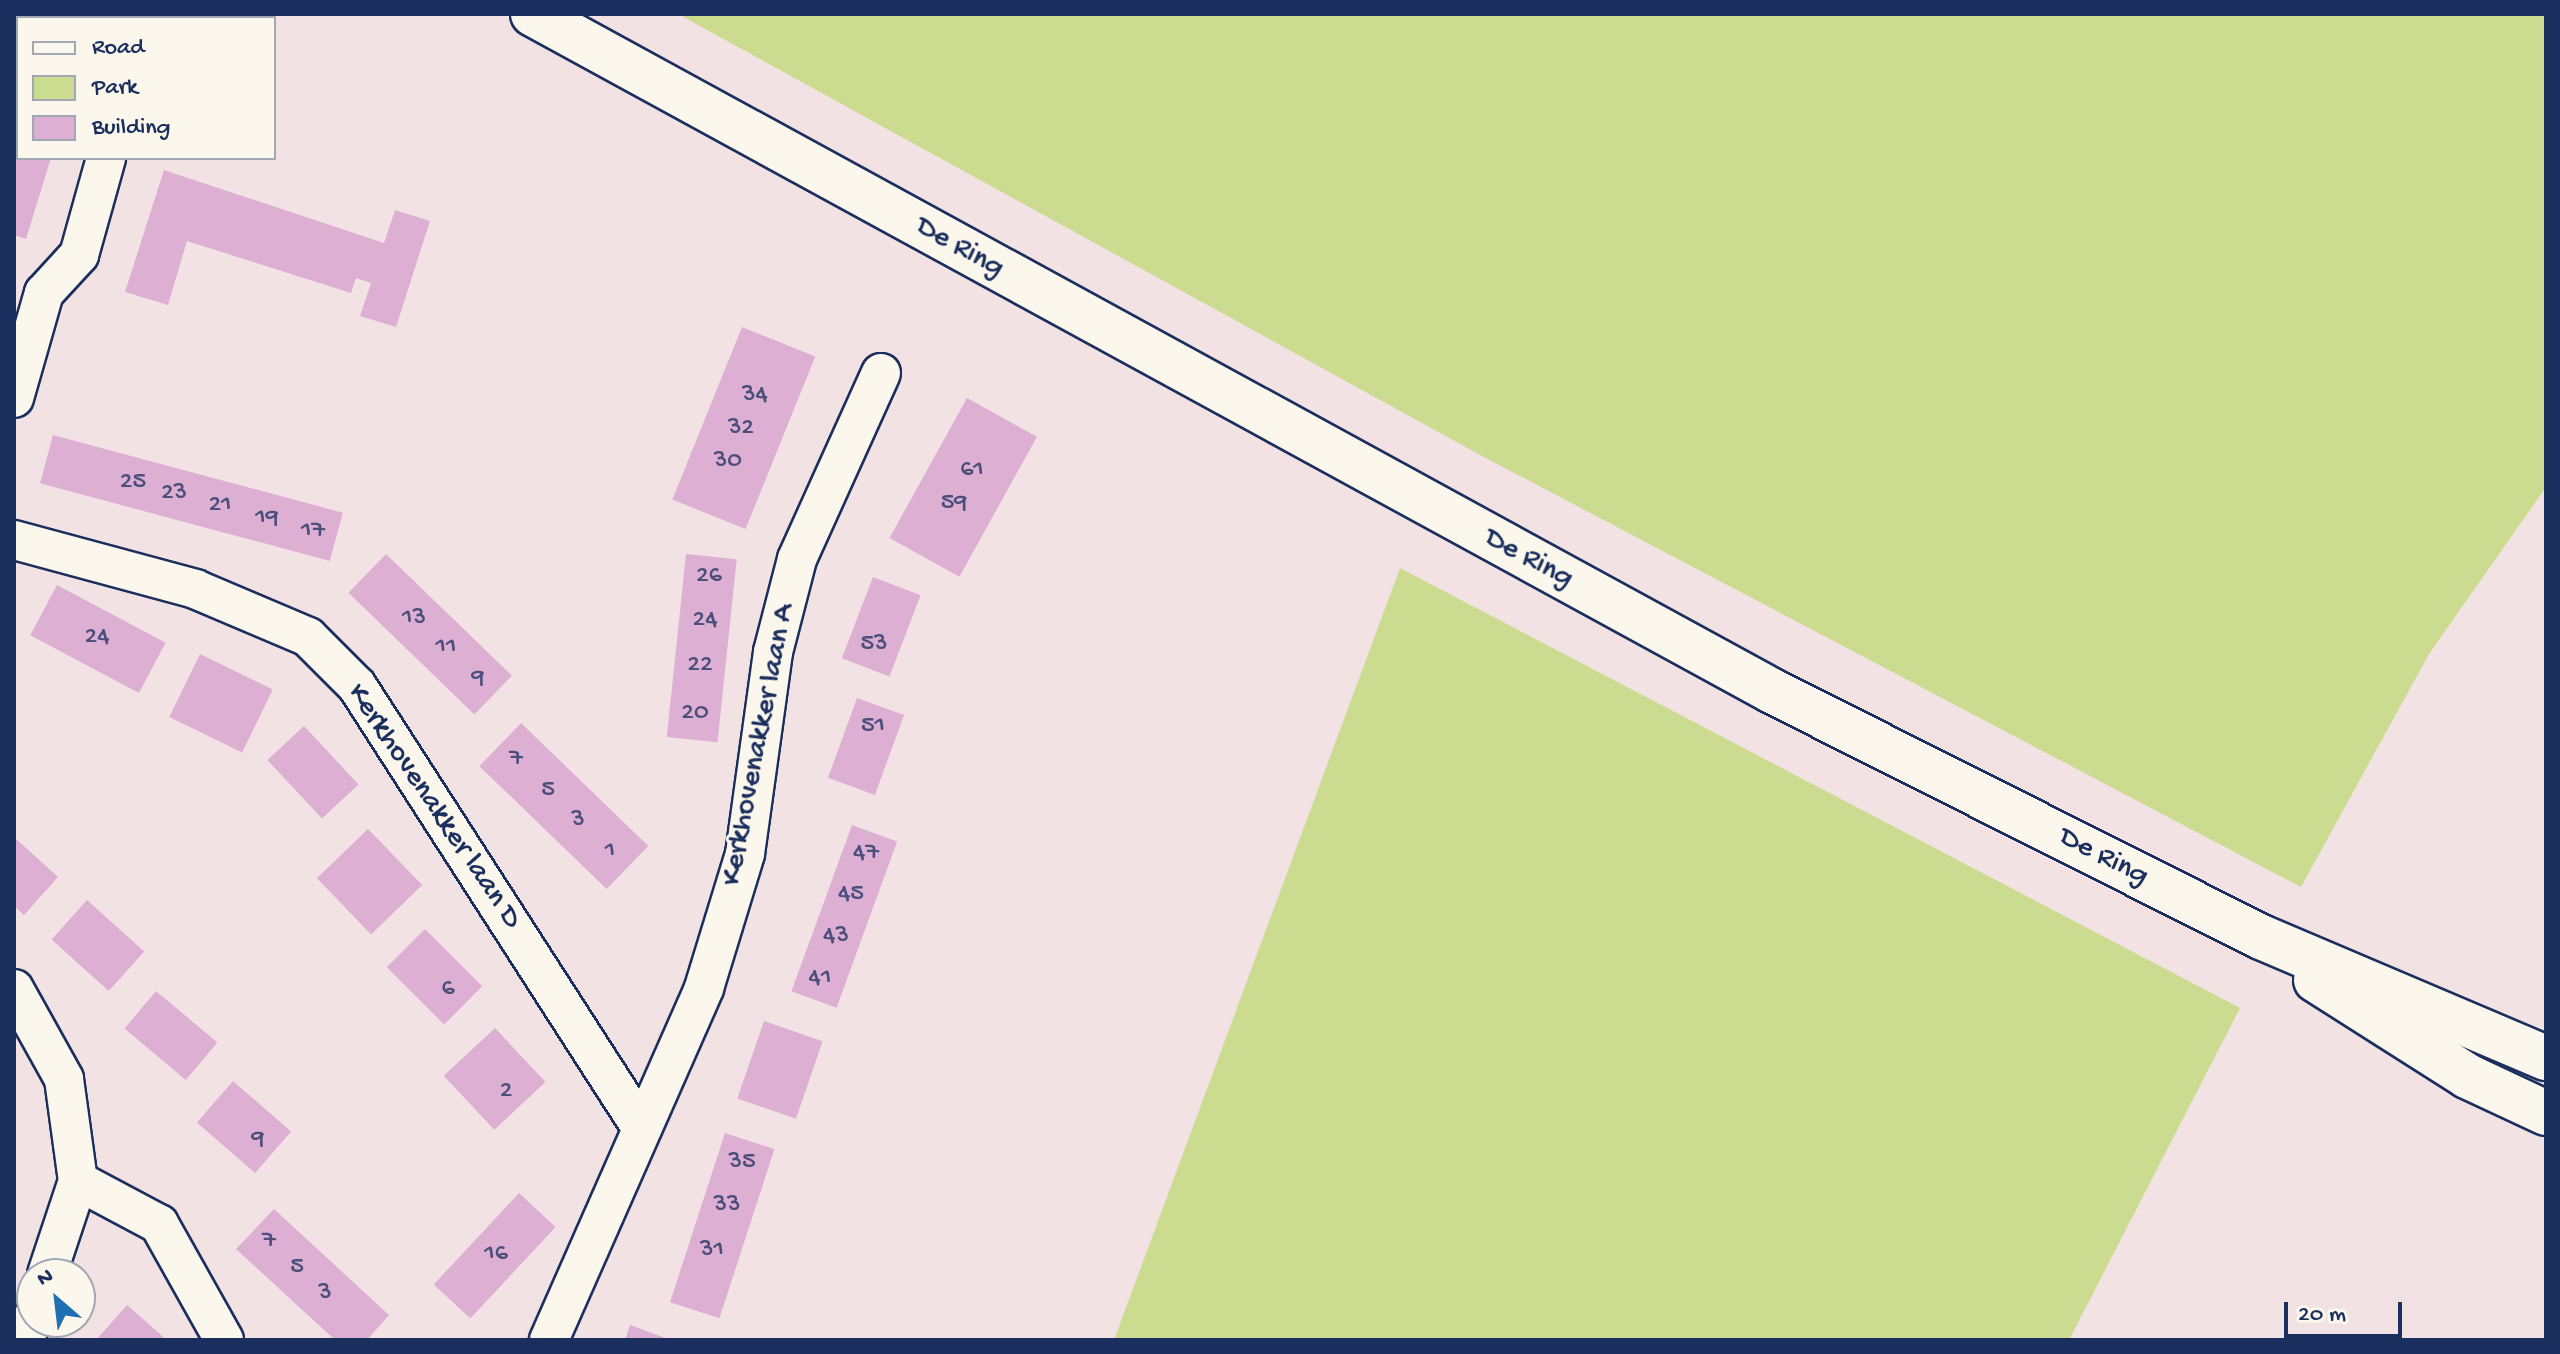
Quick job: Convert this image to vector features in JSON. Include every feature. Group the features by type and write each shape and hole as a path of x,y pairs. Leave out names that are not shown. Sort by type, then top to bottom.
{"main road":[{"name":"De Ring","path":"533,14 1772,691 2261,937 2546,1058"},
{"path":"2261,937 2393,1032 2546,1113"}],"street":[{"path":"14,398 44,293 79,255 105,160"},
{"name":"Kerkhovenakker laan A","path":"549,1340 639,1124 704,988 745,854 773,652 797,559 881,373"},
{"name":"Kerkhovenakker laan D","path":"14,540 195,589 308,637 357,686 639,1124"},
{"path":"14,989 64,1079 78,1181 52,1258"},
{"path":"78,1181 159,1224 224,1340"}],"green space":[{"path":"678,14 2546,14 2546,487 2429,654 2301,887 1482,456"},
{"path":"1400,568 2240,1008 2069,1340 1114,1340"}],"building":[{"path":"14,121 16,160 50,160 26,239 14,235"},
{"path":"164,170 384,243 395,210 430,221 396,327 360,316 371,283 356,278 351,293 187,241 168,305 125,292"},
{"path":"742,327 815,357 746,529 672,499"},
{"path":"967,398 1037,437 959,577 889,538"},
{"path":"53,435 343,513 330,561 40,483"},
{"path":"386,554 512,676 474,714 348,593"},
{"path":"686,554 737,559 717,742 667,737"},
{"path":"873,577 921,595 889,676 842,658"},
{"path":"57,585 166,643 139,693 30,635"},
{"path":"200,654 273,690 242,752 169,717"},
{"path":"857,698 904,715 875,795 828,778"},
{"path":"521,723 648,846 607,889 479,766"},
{"path":"304,726 359,785 322,819 267,760"},
{"path":"852,825 897,841 837,1008 791,991"},
{"path":"368,829 422,885 371,934 317,878"},
{"path":"14,837 58,877 24,915 14,906"},
{"path":"87,900 144,952 109,991 52,939"},
{"path":"425,929 482,986 444,1024 387,967"},
{"path":"156,991 217,1042 186,1080 125,1029"},
{"path":"764,1021 823,1041 796,1119 737,1099"},
{"path":"495,1028 545,1082 494,1130 444,1076"},
{"path":"233,1081 291,1132 255,1173 197,1123"},
{"path":"725,1133 774,1149 719,1318 670,1302"},
{"path":"519,1193 556,1227 470,1319 434,1284"},
{"path":"274,1209 389,1315 367,1340 335,1340 236,1249"},
{"path":"127,1305 159,1333 166,1340 96,1340"},
{"path":"630,1325 671,1340 625,1340"}]}
